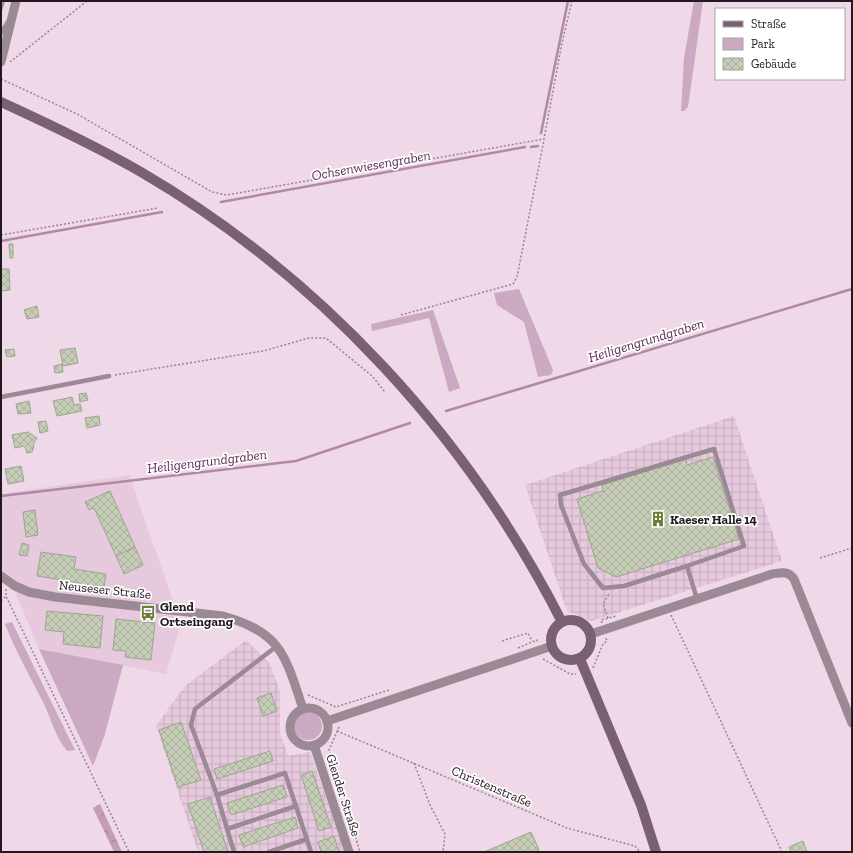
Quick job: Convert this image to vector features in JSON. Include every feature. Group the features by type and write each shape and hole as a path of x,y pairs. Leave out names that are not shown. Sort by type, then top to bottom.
{"main road":[{"path":"1,102 71,134 142,172 190,203 235,235 313,298 385,369 444,436 496,508 542,583 562,622"},
{"path":"568,620 579,621 584,624 591,634 591,646 588,652 580,659 566,660 554,652 552,646 553,632 562,622 568,620"},
{"path":"580,659 641,805 656,852"}],"street":[{"path":"5,63 12,16 16,1"},
{"path":"591,634 772,574 785,572 790,574 852,723"},
{"name":"Neuseser Straße","path":"4,578 15,586 29,592 55,597 223,616 246,622 263,632 277,646 289,667 303,709"},
{"path":"327,721 552,646"},
{"path":"312,708 321,712 327,721 326,734 322,741 314,745 306,746 298,743 292,737 290,728 291,720 296,713 303,709 312,708"},
{"name":"Glender Straße","path":"314,745 349,852"}],"lane":[{"path":"1,33 12,16"},
{"path":"1,397 109,376"},
{"path":"714,449 744,546 687,566 624,586 603,588 584,564 561,505 560,495 714,449"},
{"path":"687,566 697,598"},
{"path":"234,852 217,795 191,725 195,709 277,646"},
{"path":"217,795 285,772 311,852"},
{"path":"227,829 296,806"},
{"path":"269,852 307,839"}],"path":[{"path":"5,63 87,1"},
{"path":"401,315 513,284 517,277 562,43 572,1"},
{"path":"1,79 77,114 127,141 212,192 222,195 544,139"},
{"path":"1,235 158,208"},
{"path":"109,376 263,351 309,338 326,338 372,376 385,392"},
{"path":"820,558 852,548"},
{"path":"4,578 6,596 129,852"},
{"path":"608,618 603,604 614,587"},
{"path":"1,601 6,596"},
{"path":"668,608 782,852"},
{"path":"502,641 528,633 533,641"},
{"path":"336,707 340,722 329,750 360,852"},
{"name":"Christenstraße","path":"337,731 414,762 568,828 634,846 640,852"},
{"path":"414,762 430,805 445,834 443,852"}],"shaded area":[{"path":"734,416 782,561 591,621 567,611 525,485"},
{"path":"129,475 181,623 166,674 39,649 8,575 1,570 1,494"},
{"path":"246,640 270,664 280,692 280,733 288,756 310,752 345,852 198,852 156,726 185,686"}],"green space":[{"path":"694,1 703,1 688,107 684,111 681,111 684,58"},
{"path":"519,289 553,370 551,375 538,377 524,322 497,305 494,293"},
{"path":"433,310 460,388 449,392 429,318 372,331 371,324"},
{"path":"12,622 75,750 67,751 57,734 5,624"},
{"path":"39,649 123,665 105,734 93,766"},
{"path":"308,712 318,716 322,726 318,736 308,740 298,736 294,726 298,716"},
{"path":"100,804 122,852 114,852 93,808"}],"building":[{"path":"9,244 13,244 13,258 10,258"},
{"path":"1,269 9,269 10,290 1,291"},
{"path":"37,306 39,317 27,319 24,310"},
{"path":"75,348 78,363 63,366 60,350"},
{"path":"14,349 15,356 7,357 5,350"},
{"path":"62,364 63,372 55,373 54,366"},
{"path":"86,393 88,400 80,402 79,394"},
{"path":"72,397 74,405 80,404 82,411 57,416 53,401"},
{"path":"29,401 31,413 18,414 16,404"},
{"path":"99,416 100,425 87,428 85,418"},
{"path":"46,421 48,431 40,433 38,422"},
{"path":"28,432 37,438 33,445 32,452 27,453 25,446 15,448 12,435"},
{"name":"Kaeser Halle 14","path":"713,457 739,539 616,577 598,568 577,499 603,491 602,485 686,459 687,465"},
{"path":"21,466 24,481 8,484 5,469"},
{"path":"110,491 135,547 116,556 94,508 89,510 85,502"},
{"path":"35,510 38,535 26,537 23,512"},
{"path":"22,543 29,545 27,556 19,555"},
{"path":"135,547 143,565 124,574 116,556"},
{"path":"41,552 76,557 74,569 106,574 104,587 92,585 91,588 80,586 80,583 37,576"},
{"path":"47,611 103,616 100,648 63,644 64,632 45,630"},
{"path":"116,619 155,623 151,660 125,657 126,651 113,650"},
{"path":"271,693 277,711 263,716 257,698"},
{"path":"181,722 201,780 178,787 159,730"},
{"path":"270,751 273,761 217,779 214,769"},
{"path":"312,771 331,827 319,831 301,775"},
{"path":"283,785 287,797 231,815 227,803"},
{"path":"210,797 228,852 204,852 188,804"},
{"path":"295,817 298,828 243,847 239,835"},
{"path":"531,832 539,850 535,852 484,852"},
{"path":"334,836 339,852 321,852 318,842"},
{"path":"803,841 807,852 791,852 789,847"}],"waterway":[{"path":"1,10 4,1"},
{"name":"Ochsenwiesengraben","path":"541,133 568,1"},
{"name":"Ochsenwiesengraben","path":"531,147 538,146"},
{"name":"Ochsenwiesengraben","path":"221,202 525,147"},
{"name":"Ochsenwiesengraben","path":"1,241 162,212"},
{"name":"Heiligengrundgraben","path":"446,411 852,289"},
{"name":"Heiligengrundgraben","path":"1,496 296,461 410,423"}],"place":[{"name":"Kaeser Halle 14","path":"658,519"},
{"name":"Glend Ortseingang","path":"148,613"}]}
